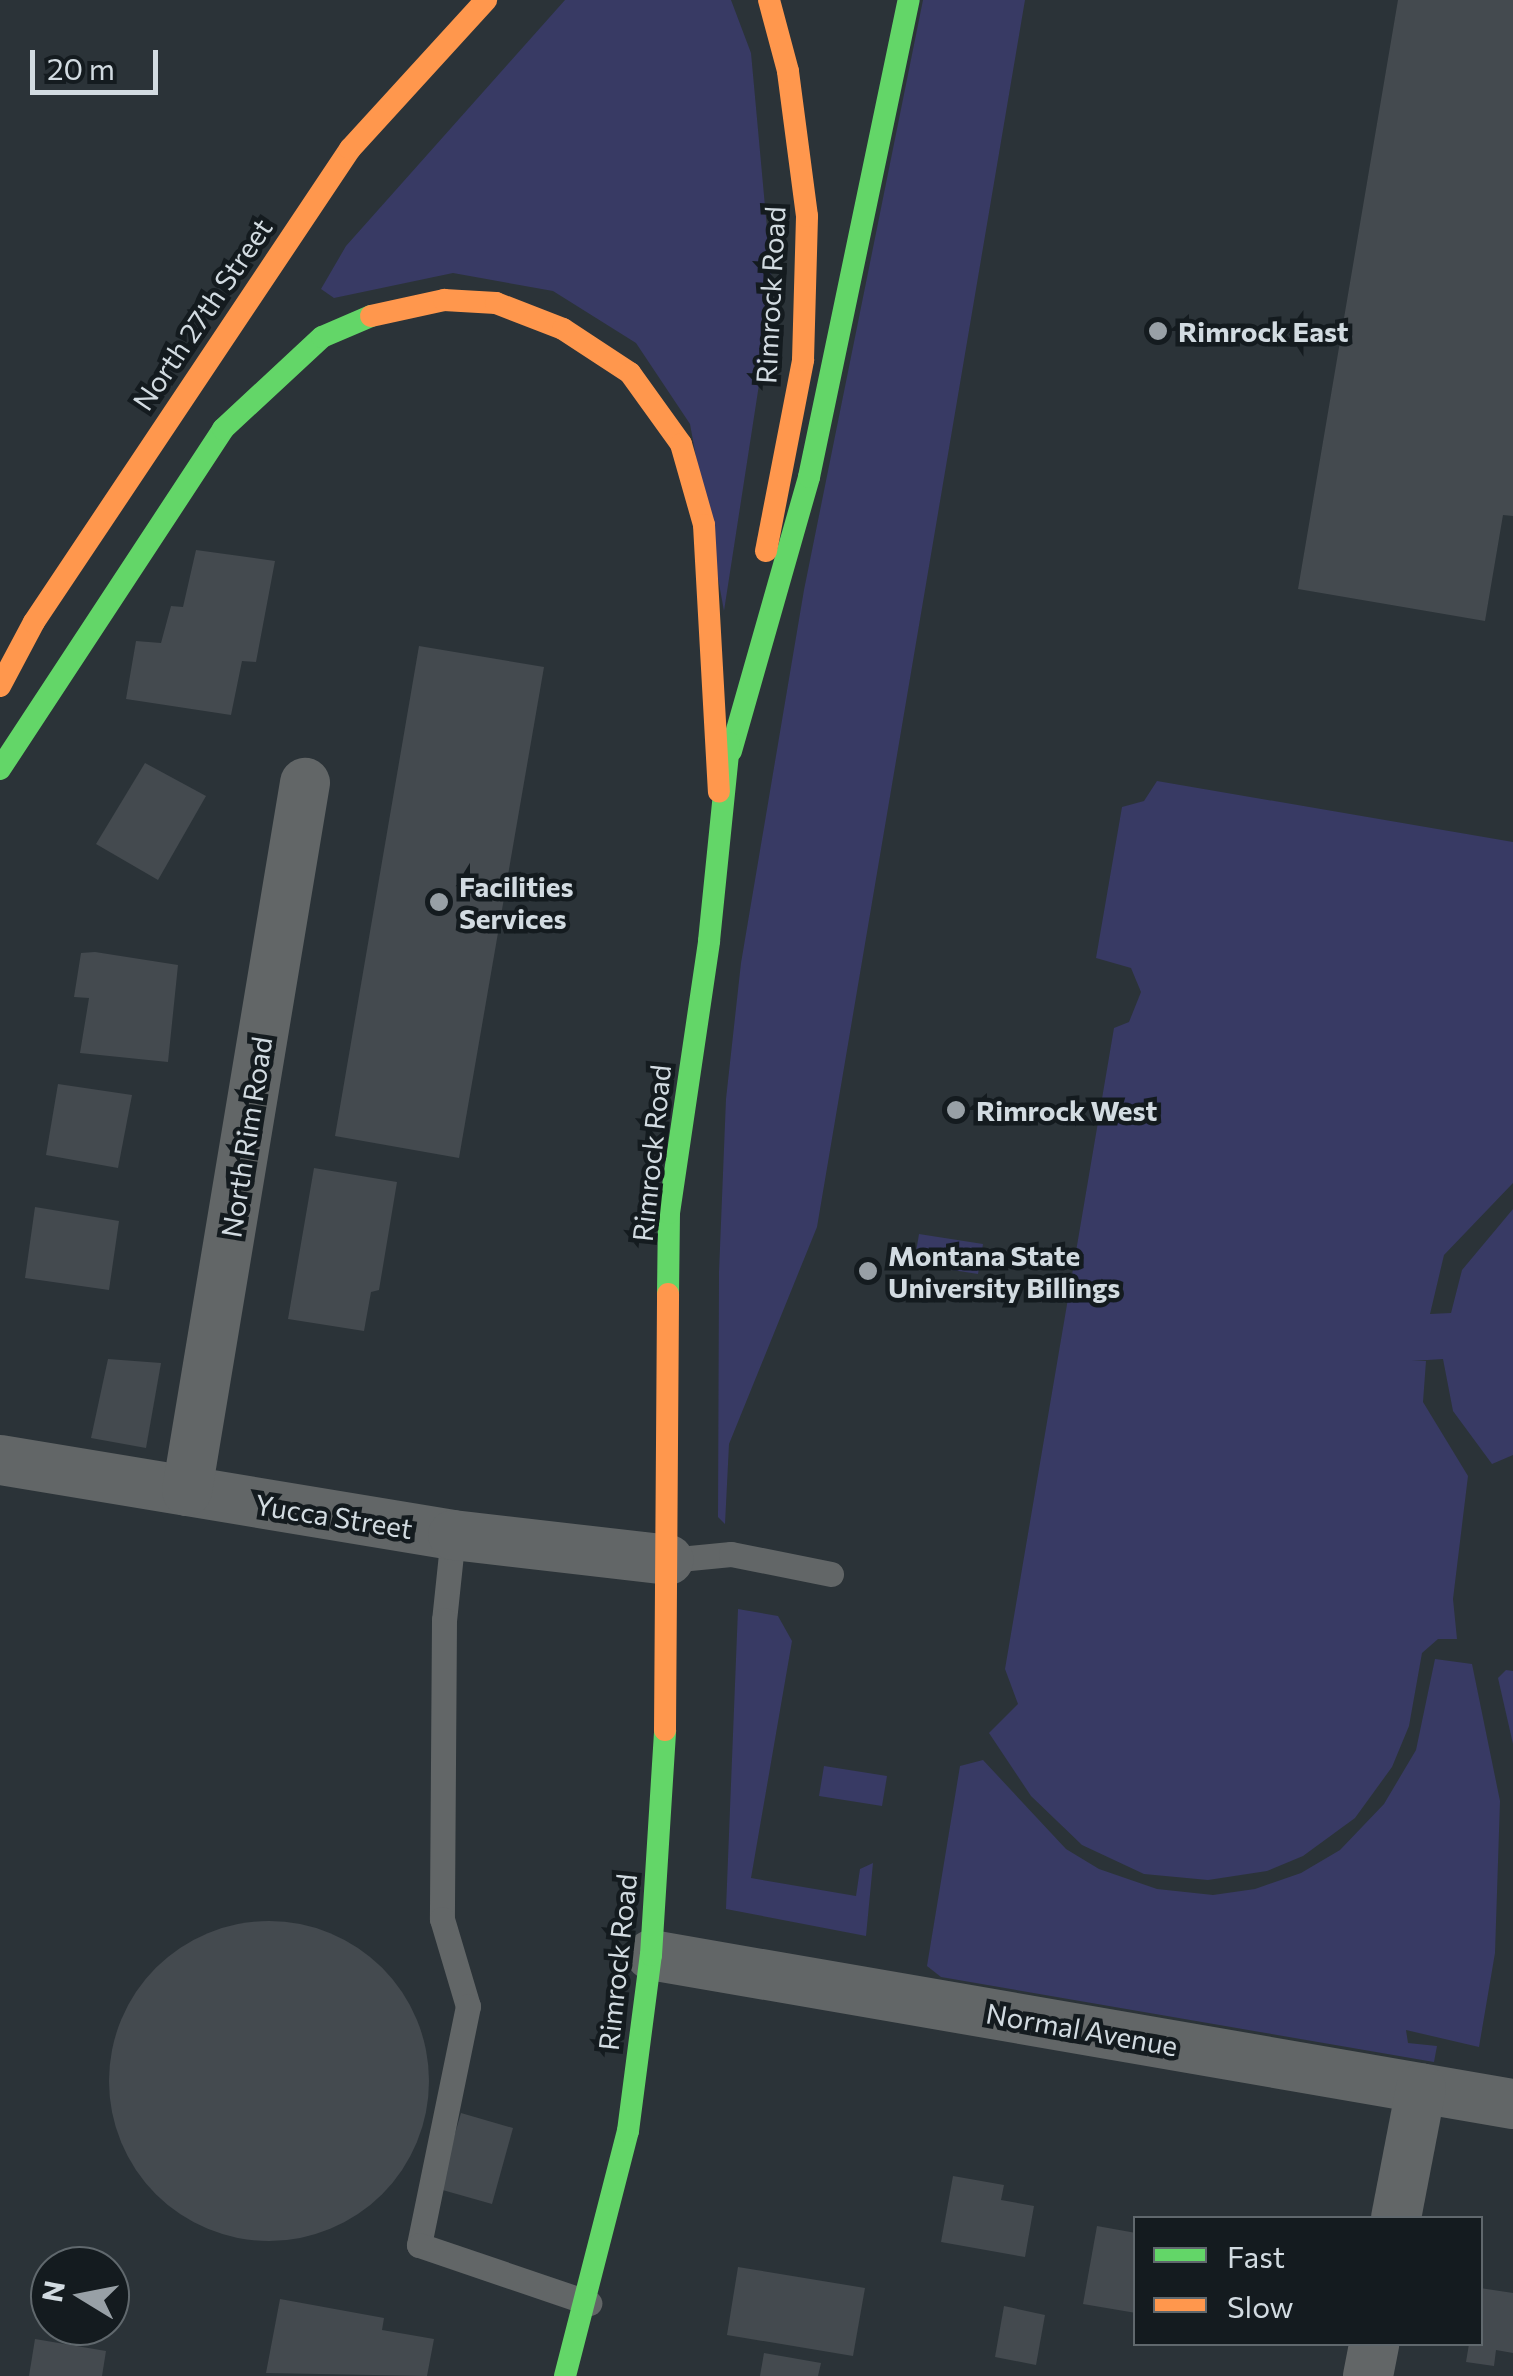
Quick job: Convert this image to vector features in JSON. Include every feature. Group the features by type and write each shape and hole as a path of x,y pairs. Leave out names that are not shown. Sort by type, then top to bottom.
{"main road":[{"name":"North 27th Street","path":"0,686 44,606 350,150 486,0"},
{"name":"Rimrock Road","path":"565,2376 589,2303 628,2130 652,1955 669,1560 670,1214 709,941 719,792 803,360 807,216 788,71 769,0"},
{"path":"719,792 808,477 910,0"},
{"path":"0,769 223,429 322,337 375,314 444,300 496,303 564,329 630,372 681,444 704,525 719,792"}],"street":[{"name":"North Rim Road","path":"187,1492 305,783"},
{"name":"Yucca Street","path":"0,1460 454,1535 669,1560"},
{"name":"Normal Avenue","path":"652,1955 1513,2104"},
{"path":"1396,2216 1420,2088"},
{"path":"1368,2376 1374,2346"}],"lane":[{"path":"454,1535 444,1620 442,1919 468,2006 419,2245 589,2303"},
{"path":"669,1560 731,1554 831,1574"}],"shaded area":[{"path":"565,0 731,0 751,53 773,294 724,611 690,424 636,343 553,291 453,273 334,298 321,289 346,246"},
{"path":"923,0 1025,0 817,1227 729,1444 725,1524 718,1517 719,1272 726,1099 741,963 804,590"},
{"path":"1157,781 1513,842 1513,1183 1444,1255 1430,1314 1451,1313 1462,1270 1513,1209 1513,1455 1492,1464 1453,1411 1443,1359 1412,1361 1426,1361 1423,1402 1468,1476 1453,1599 1457,1639 1438,1639 1422,1653 1409,1726 1392,1767 1355,1818 1303,1856 1267,1871 1208,1880 1144,1874 1082,1845 1031,1796 989,1733 1018,1704 1005,1669 1114,1028 1129,1022 1141,992 1131,968 1096,958 1122,807 1144,801"},
{"path":"919,1234 983,1244 978,1274 914,1264"},
{"path":"738,1609 778,1616 792,1641 751,1878 856,1896 860,1869 873,1863 866,1936 726,1909"},
{"path":"1435,1659 1472,1664 1500,1801 1495,1953 1479,2047 1406,2030 1408,2043 1437,2046 1434,2062 941,1977 927,1966 960,1766 983,1760 1066,1849 1099,1869 1157,1889 1213,1895 1255,1889 1301,1873 1340,1850 1384,1804 1416,1750"},
{"path":"1506,1670 1513,1671 1513,1744 1498,1678"},
{"path":"824,1766 887,1776 882,1806 819,1796"}],"building":[{"path":"1398,0 1513,0 1513,516 1503,515 1485,621 1298,589"},
{"path":"196,550 275,561 256,662 242,661 231,715 126,699 136,641 161,643 171,606 183,607"},
{"name":"Facilities Services","path":"419,646 544,667 459,1158 335,1136"},
{"path":"145,763 206,796 158,880 96,844"},
{"path":"81,953 178,965 168,1062 80,1053 89,998 74,997"},
{"path":"58,1084 132,1095 118,1168 46,1155"},
{"path":"314,1168 397,1182 379,1290 371,1292 364,1331 288,1319"},
{"path":"35,1207 119,1221 109,1290 25,1278"},
{"path":"108,1359 161,1363 146,1448 91,1438"},
{"path":"253,1921 285,1921 345,1940 371,1957 393,1979 422,2034 429,2081 422,2128 410,2157 393,2183 371,2205 316,2234 285,2241 253,2241 193,2222 167,2205 145,2183 116,2128 109,2097 109,2065 128,2005 145,1979 167,1957 222,1928"},
{"path":"461,2113 513,2128 492,2204 439,2189"},
{"path":"953,2176 1004,2185 1001,2200 1034,2206 1025,2257 941,2242"},
{"path":"1097,2226 1133,2232 1133,2312 1083,2304"},
{"path":"738,2267 865,2288 853,2356 727,2335"},
{"path":"1483,2288 1513,2293 1513,2353 1496,2350 1494,2366 1466,2362 1469,2346 1483,2346"},
{"path":"280,2299 384,2318 382,2330 434,2339 427,2376 266,2373"},
{"path":"1004,2306 1045,2315 1036,2365 995,2357"},
{"path":"34,2346 106,2351 102,2376 29,2376"},
{"path":"764,2353 821,2363 818,2376 760,2376"}],"traffic: fast":[{"path":"731,751 809,477 909,0"},
{"path":"0,769 223,429 322,337 371,316"},
{"path":"668,1294 669,1213 709,941 729,743"},
{"path":"565,2376 628,2131 651,1955 665,1730"}],"traffic: slow":[{"path":"0,686 34,622 350,149 486,0"},
{"path":"766,551 803,360 807,216 788,71 769,0"},
{"path":"371,316 444,300 496,303 563,329 630,373 681,444 704,525 719,792"},
{"path":"665,1730 668,1294"}],"place":[{"name":"Rimrock East","path":"1158,331"},
{"name":"Facilities Services","path":"439,902"},
{"name":"Rimrock West","path":"956,1110"},
{"name":"Montana State University Billings","path":"868,1271"}]}
